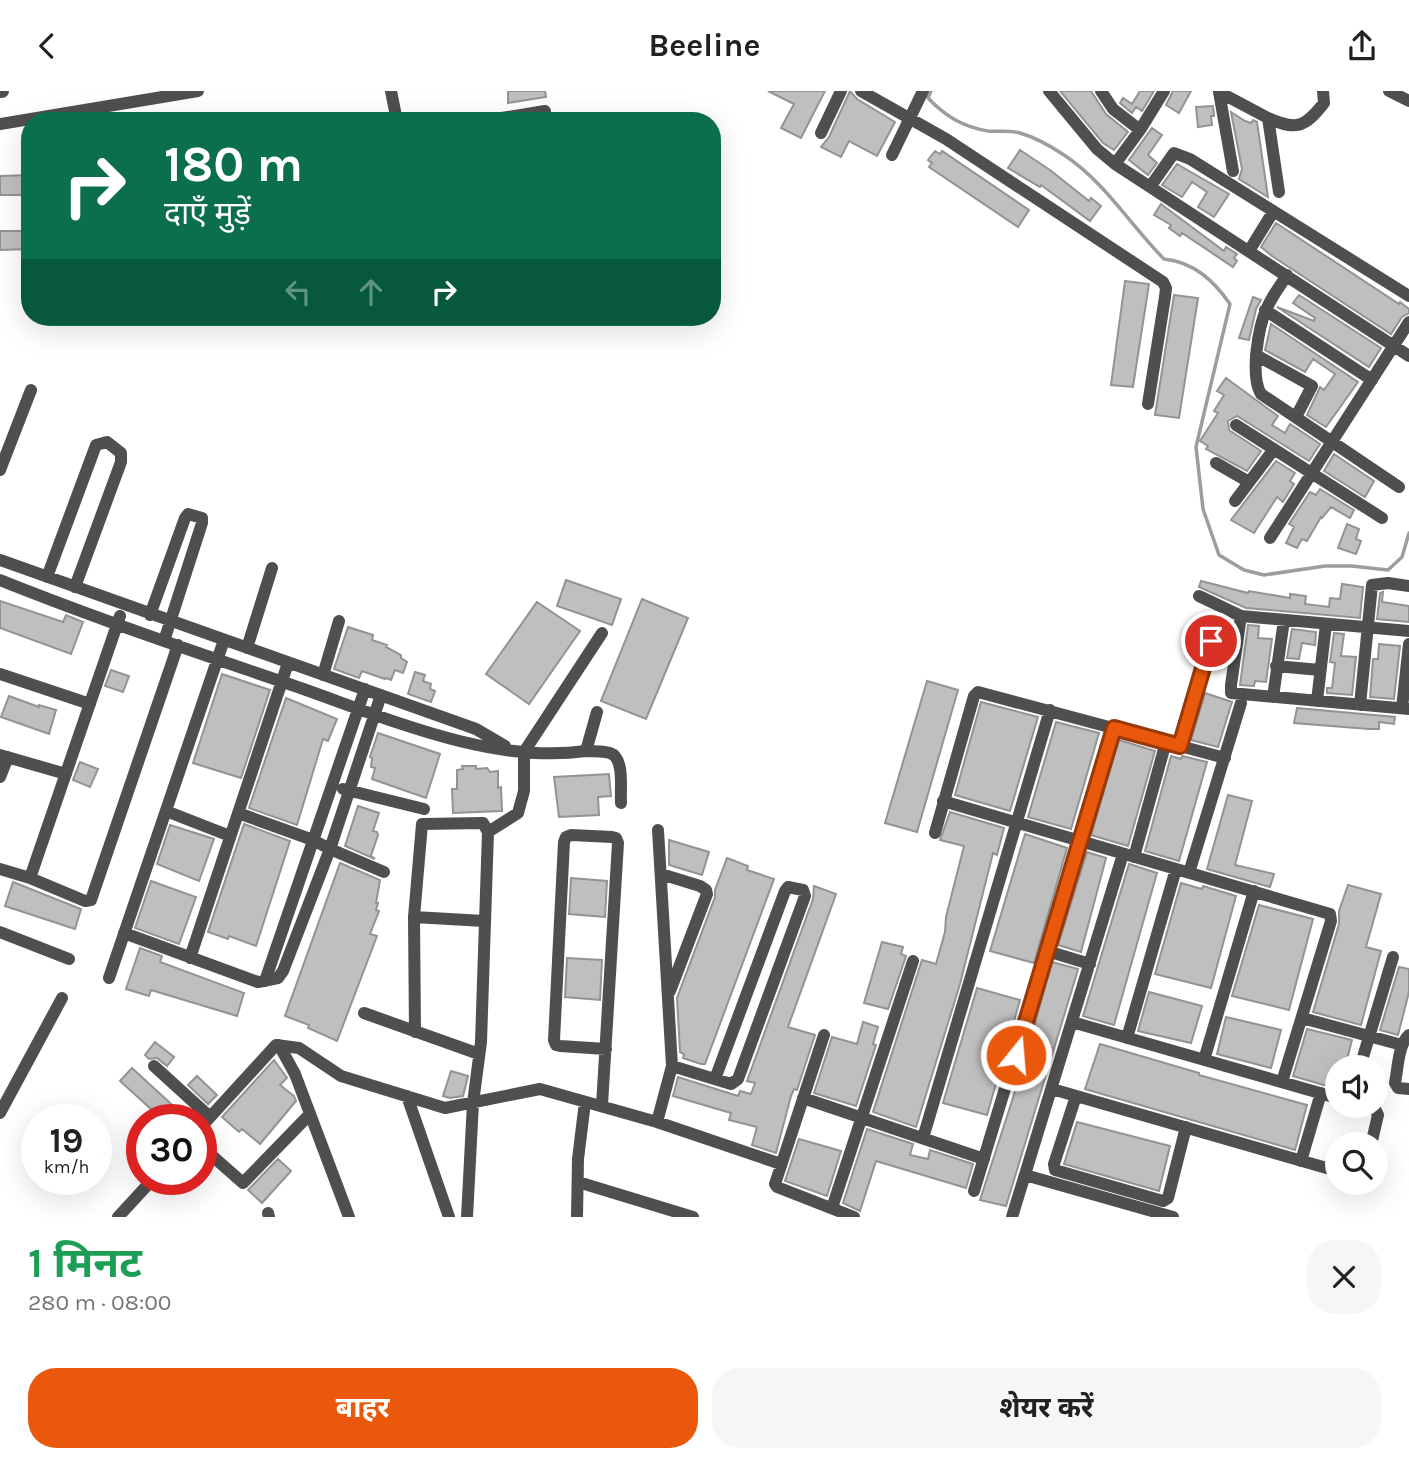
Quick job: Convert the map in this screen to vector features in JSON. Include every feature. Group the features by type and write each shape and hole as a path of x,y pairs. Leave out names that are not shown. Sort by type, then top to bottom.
{"street":[{"path":"72,112 198,91"},
{"path":"391,91 395,112"},
{"path":"821,133 841,91"},
{"path":"861,91 946,139 1163,282 1166,288 1165,297 1148,404"},
{"path":"892,155 923,91"},
{"path":"1049,91 1097,149 1115,164 1409,356"},
{"path":"1101,91 1113,109 1140,131"},
{"path":"1115,164 1140,131 1164,91"},
{"path":"1219,91 1268,118 1293,126 1303,125 1324,103 1323,91"},
{"path":"1219,91 1233,171"},
{"path":"1389,91 1409,101"},
{"path":"540,112 545,111"},
{"path":"1268,118 1279,192"},
{"path":"0,124 21,120"},
{"path":"1150,187 1174,153 1190,159 1409,296"},
{"path":"1249,251 1273,212"},
{"path":"1287,275 1265,310 1256,355 1255,382 1258,389 1261,394 1399,487"},
{"path":"1265,310 1372,380"},
{"path":"1270,538 1409,322"},
{"path":"1256,355 1312,386 1296,417"},
{"path":"0,470 31,390"},
{"path":"1236,425 1382,517"},
{"path":"47,577 96,445 107,442 121,453 121,463 75,587"},
{"path":"1235,501 1274,449"},
{"path":"1216,463 1249,482"},
{"path":"150,615 185,518 188,514 197,515 202,518 202,523 164,641"},
{"path":"0,560 476,729 520,752"},
{"path":"247,648 272,568"},
{"path":"0,580 164,641 443,737 520,752 611,753 619,762 621,803"},
{"path":"1360,705 1372,585 1388,583 1409,586"},
{"path":"1199,596 1241,616 1409,631"},
{"path":"30,878 124,606"},
{"path":"1241,616 1231,693 1406,708 1409,644"},
{"path":"1273,697 1284,620"},
{"path":"323,675 339,621"},
{"path":"1317,701 1326,624"},
{"path":"488,832 518,813 522,803 520,752 602,633"},
{"path":"109,978 224,641"},
{"path":"1180,746 1211,641"},
{"path":"0,869 30,878 85,901 91,899 178,645"},
{"path":"190,958 288,663"},
{"path":"1276,666 1320,670"},
{"path":"0,674 90,703"},
{"path":"265,981 365,689"},
{"path":"934,833 975,693 982,692 1225,758"},
{"path":"124,933 258,982 278,978 330,849 381,695"},
{"path":"1189,873 1241,703"},
{"path":"923,1138 1050,710"},
{"path":"586,751 597,712"},
{"path":"974,1191 1114,728"},
{"path":"1012,1217 1090,964 1166,742"},
{"path":"0,777 4,756 66,774"},
{"path":"332,785 348,792 424,809"},
{"path":"943,801 1327,912 1331,917 1282,1082"},
{"path":"166,811 230,836"},
{"path":"238,813 313,840 384,872"},
{"path":"415,1032 414,917 422,824 483,823 488,832 479,1054 472,1103 467,1217"},
{"path":"657,1122 672,1066 658,831"},
{"path":"602,1105 606,1049 618,843 616,838 612,837 571,835 566,837 564,842 554,1040 556,1045 560,1046 606,1049"},
{"path":"1127,1038 1176,869"},
{"path":"661,874 700,886 707,894 668,997"},
{"path":"672,1066 731,1084 738,1079 805,896 803,890 798,887 789,887 785,891 715,1079"},
{"path":"1205,1060 1254,891"},
{"path":"294,897 310,902"},
{"path":"414,917 484,921"},
{"path":"0,932 69,959"},
{"path":"1046,951 1090,964"},
{"path":"1364,1055 1393,957"},
{"path":"832,1208 913,961"},
{"path":"757,964 778,971"},
{"path":"0,1113 62,998"},
{"path":"364,1013 479,1054"},
{"path":"1302,1018 1369,1038 1405,1040 1396,1087 1409,1089"},
{"path":"1072,1022 1325,1094"},
{"path":"824,1035 775,1184 854,1217"},
{"path":"217,1110 276,1045 279,1045 299,1048 341,1076 445,1108 540,1089 657,1122 781,1164"},
{"path":"279,1045 295,1074 349,1217"},
{"path":"154,1066 189,1104"},
{"path":"1052,1089 1325,1168"},
{"path":"1301,1161 1321,1093"},
{"path":"407,1096 449,1217"},
{"path":"1076,1096 1054,1164 1055,1170 1163,1201 1168,1198 1186,1127"},
{"path":"803,1098 984,1159"},
{"path":"578,1217 578,1182 585,1102"},
{"path":"217,1160 243,1183 310,1114"},
{"path":"1025,1175 1172,1217"},
{"path":"578,1182 693,1217"},
{"path":"118,1217 138,1195"}],"building":[{"path":"508,91 545,91 546,97 508,103"},
{"path":"768,91 825,91 801,138 781,128 794,104"},
{"path":"850,91 857,99 895,122 877,156 849,141 841,157 821,147 829,137"},
{"path":"1060,91 1091,91 1106,114 1128,132 1114,150 1103,143"},
{"path":"1140,91 1154,91 1142,111 1136,107 1132,113 1120,103 1123,98 1132,104"},
{"path":"1173,91 1191,91 1179,113 1166,105"},
{"path":"1213,106 1212,125 1198,127 1196,107"},
{"path":"1231,112 1245,121 1257,122 1268,197 1239,179 1242,169"},
{"path":"1152,128 1162,135 1148,155 1157,163 1148,175 1129,160"},
{"path":"1020,150 1089,201 1091,198 1101,206 1090,221 1041,185 1040,187 1008,168"},
{"path":"935,151 940,154 942,151 1029,210 1018,227 929,167 932,163 928,160"},
{"path":"1177,164 1229,194 1214,217 1198,207 1207,192 1192,182 1182,197 1162,185"},
{"path":"21,175 21,195 0,195 0,176"},
{"path":"1161,204 1224,251 1226,247 1237,254 1233,267 1182,233 1180,236 1169,228 1171,225 1154,215"},
{"path":"1276,223 1399,304 1400,302 1409,309 1409,313 1402,317 1391,334 1272,256 1261,247"},
{"path":"0,231 21,231 21,249 0,250"},
{"path":"1125,281 1149,284 1133,387 1111,385"},
{"path":"1174,295 1198,298 1179,418 1155,415"},
{"path":"1299,295 1381,348 1369,367 1277,307 1314,321 1315,318 1293,303"},
{"path":"1253,297 1261,300 1256,309 1249,340 1239,338"},
{"path":"1271,324 1358,382 1326,427 1307,415 1320,387 1324,390 1335,374 1313,359 1305,372 1265,350"},
{"path":"1226,378 1278,416 1272,425 1285,433 1290,424 1320,444 1309,461 1237,416 1228,421 1229,430 1261,451 1247,471 1206,449 1208,446 1200,441 1218,413 1214,411 1224,395 1217,391"},
{"path":"1334,454 1374,481 1365,497 1324,471"},
{"path":"1276,461 1295,473 1290,481 1294,484 1283,502 1277,497 1254,533 1231,520"},
{"path":"1320,489 1354,510 1350,518 1331,507 1321,517 1307,541 1302,539 1297,548 1286,543 1294,527 1289,524 1310,492 1316,495"},
{"path":"1347,524 1359,529 1356,539 1361,541 1356,554 1338,548"},
{"path":"566,580 621,599 612,625 557,606"},
{"path":"1201,581 1248,593 1249,591 1290,598 1290,594 1306,596 1305,604 1329,607 1330,598 1340,599 1342,584 1363,587 1360,618 1246,608 1199,587"},
{"path":"1383,592 1382,602 1409,606 1409,622 1377,619 1380,593"},
{"path":"642,599 688,618 646,719 601,701"},
{"path":"0,601 63,622 66,615 83,622 71,654 0,628"},
{"path":"537,602 580,631 529,704 486,674"},
{"path":"1248,625 1259,626 1258,638 1272,639 1266,682 1255,681 1254,686 1240,685"},
{"path":"348,627 373,635 372,640 387,645 386,647 401,655 407,662 403,673 395,670 391,680 362,671 359,678 334,669"},
{"path":"1292,629 1316,632 1315,645 1302,643 1299,659 1287,658"},
{"path":"1334,633 1344,634 1341,656 1356,657 1352,695 1327,693 1327,688 1332,688 1335,663 1330,662"},
{"path":"1379,644 1400,646 1394,699 1370,697 1373,659 1378,659"},
{"path":"111,670 129,676 123,692 105,686"},
{"path":"415,672 425,675 423,681 431,684 430,689 435,691 431,702 408,694"},
{"path":"222,674 270,690 241,778 193,763"},
{"path":"927,681 958,690 917,832 885,823"},
{"path":"1205,693 1232,702 1218,747 1191,740"},
{"path":"9,696 56,710 49,734 1,717"},
{"path":"286,698 337,719 328,741 323,739 297,825 249,808"},
{"path":"981,702 1038,717 1010,811 955,795"},
{"path":"1297,708 1395,717 1394,724 1379,722 1379,729 1294,723"},
{"path":"1056,722 1099,733 1071,829 1028,817"},
{"path":"378,733 440,754 426,798 372,779 375,768 371,767 370,757"},
{"path":"1119,740 1155,751 1128,846 1091,835"},
{"path":"1171,756 1207,762 1179,861 1145,851"},
{"path":"80,762 98,769 90,787 73,780"},
{"path":"462,766 498,771 502,811 453,813 452,789 457,789 457,770 463,769"},
{"path":"609,774 611,796 598,797 599,815 559,817 554,777"},
{"path":"1228,795 1252,801 1235,865 1274,874 1270,887 1207,869"},
{"path":"358,806 379,813 373,831 378,835 371,856 375,859 345,846"},
{"path":"950,812 1004,828 997,855 993,853 960,984 916,1127 873,1112 922,960 936,964 945,932 946,917 964,846 940,840"},
{"path":"244,824 290,841 256,946 208,932"},
{"path":"170,825 214,839 199,881 157,864"},
{"path":"1025,834 1067,848 1034,963 990,951"},
{"path":"669,840 709,852 702,875 669,865"},
{"path":"1087,852 1106,858 1081,952 1058,945"},
{"path":"727,858 748,866 747,870 774,879 705,1064 701,1064 683,1058 684,1054 680,1052 677,998"},
{"path":"340,863 380,880 376,903 376,910 379,911 370,934 377,936 337,1041 308,1028 309,1025 285,1016"},
{"path":"1129,864 1157,873 1114,1025 1083,1016"},
{"path":"571,878 607,881 605,917 569,914"},
{"path":"151,881 196,897 179,944 135,928"},
{"path":"13,882 81,909 75,929 5,906"},
{"path":"1181,883 1202,889 1203,886 1236,896 1211,988 1155,974"},
{"path":"1348,885 1381,894 1366,947 1381,951 1361,1025 1313,1012"},
{"path":"814,886 836,894 788,1027 815,1035 797,1090 794,1089 791,1096 776,1153 752,1145 757,1127 729,1120 731,1113 673,1096 678,1077 738,1096 740,1091 751,1094 755,1083 747,1081 813,899"},
{"path":"1259,905 1313,919 1289,1010 1232,996"},
{"path":"882,942 903,947 901,954 906,956 888,1009 864,1003"},
{"path":"140,948 162,956 160,962 244,993 237,1016 151,990 149,996 126,989"},
{"path":"567,958 602,960 600,1000 565,997"},
{"path":"1052,962 1078,969 1077,973 1006,1206 980,1200 1021,1073"},
{"path":"1399,967 1409,969 1409,992 1398,1035 1380,1030"},
{"path":"977,988 1020,1000 987,1115 943,1103"},
{"path":"1149,992 1202,1006 1191,1043 1138,1031"},
{"path":"1226,1017 1281,1030 1271,1068 1217,1054"},
{"path":"863,1022 878,1027 873,1044 876,1045 856,1106 814,1093 832,1037 857,1044"},
{"path":"1307,1029 1352,1040 1348,1055 1325,1055 1325,1085 1293,1076"},
{"path":"155,1042 174,1057 167,1066 157,1058 149,1059 145,1055"},
{"path":"1100,1044 1307,1105 1295,1150 1085,1089"},
{"path":"274,1060 287,1078 280,1085 294,1096 296,1101 260,1144 242,1129 239,1132 222,1117"},
{"path":"132,1068 171,1104 145,1104 120,1081"},
{"path":"451,1071 468,1076 463,1096 443,1096"},
{"path":"197,1076 217,1095 208,1104 188,1085"},
{"path":"1077,1122 1170,1146 1159,1191 1064,1164"},
{"path":"867,1129 913,1144 910,1155 928,1159 930,1150 973,1164 966,1188 876,1161 860,1211 843,1203"},
{"path":"799,1139 841,1151 827,1196 785,1181"},
{"path":"278,1159 291,1171 262,1203 248,1190"}],"waterway":[{"path":"931,91 928,98 963,124 988,131 1020,133 1064,155 1105,191 1164,259 1194,268 1217,288 1230,304 1196,447 1203,509 1219,555 1244,570 1264,575 1325,566 1388,570 1402,557 1409,533"}],"route":[{"path":"1016,1055 1114,728 1180,746 1211,641"}]}
